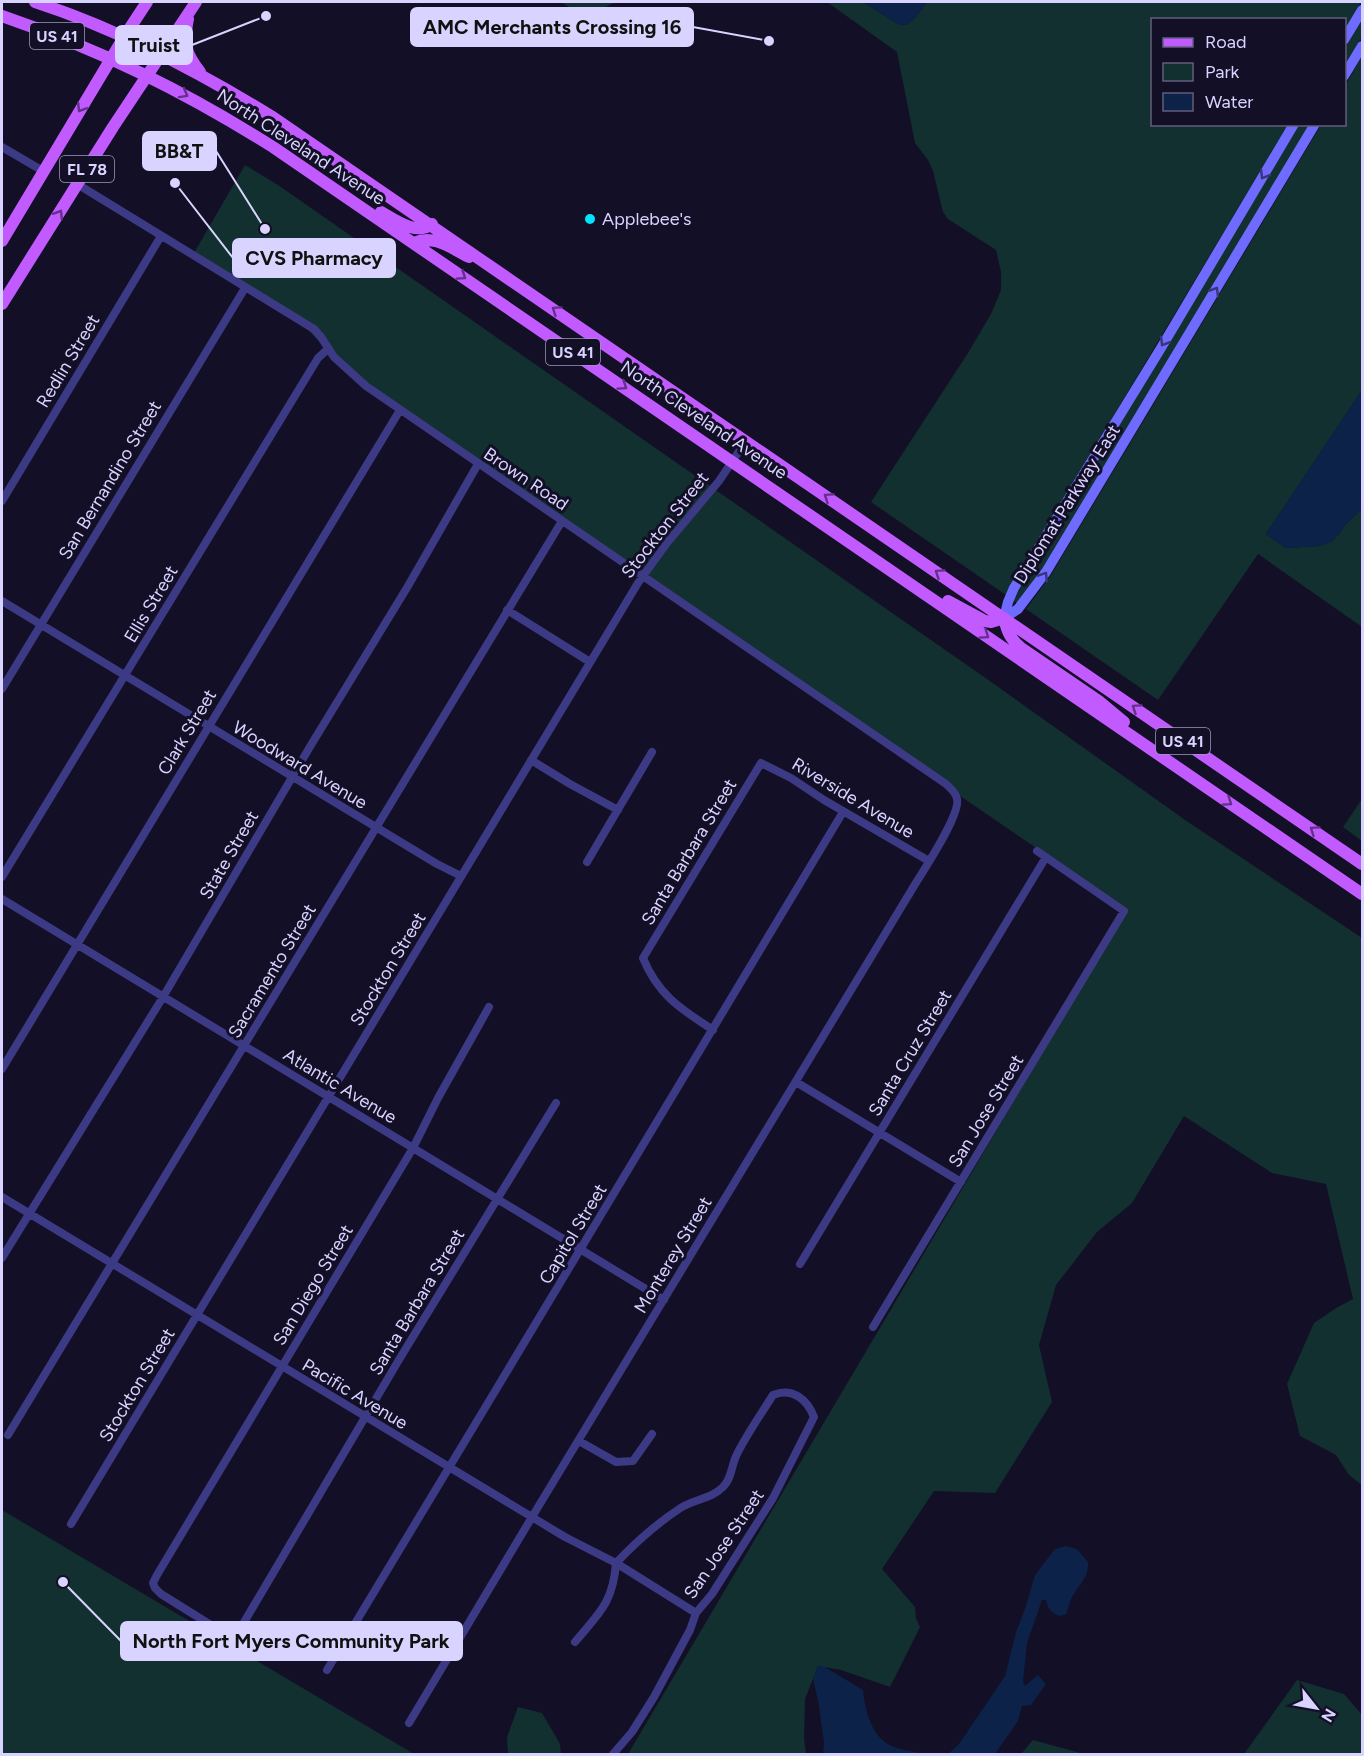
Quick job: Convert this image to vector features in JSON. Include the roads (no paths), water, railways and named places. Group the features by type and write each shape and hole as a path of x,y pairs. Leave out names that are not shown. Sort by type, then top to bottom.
{"main road":[{"name":"North Cleveland Avenue","path":"35,2 161,54 271,116 432,224 1362,864"},
{"name":"FL 78","path":"2,241 147,2"},
{"name":"FL 78","path":"2,304 147,75 193,7"},
{"path":"193,7 185,32 185,46 189,58 205,77"},
{"path":"1346,37 1362,9"},
{"name":"North Cleveland Avenue","path":"2,16 111,58 240,126 1362,894"},
{"path":"1346,73 1362,46"},
{"name":"Diplomat Parkway East","path":"1004,618 1014,588 1161,348 1293,126"},
{"name":"Diplomat Parkway East","path":"1004,618 1030,597 1046,572 1315,126"},
{"path":"330,186 410,227 427,228 432,224"},
{"path":"414,243 422,239 433,240 507,276"},
{"path":"902,578 985,621 992,622 1004,618 1012,641 1100,702 1180,769"}],"street":[{"path":"2,147 43,171"},
{"name":"Brown Road","path":"77,184 314,329 328,349 358,379 399,410 946,784 955,793 958,801"},
{"name":"Redlin Street","path":"2,501 161,236"},
{"name":"San Bernandino Street","path":"2,689 245,288"},
{"name":"Ellis Street","path":"2,877 318,358 328,349"},
{"name":"Clark Street","path":"2,1069 399,410"},
{"name":"Stockton Street","path":"71,1524 642,576 719,482 746,441"},
{"name":"State Street","path":"2,1258 163,997 292,777 408,586 478,464"},
{"name":"Sacramento Street","path":"9,1435 562,521"},
{"name":"Woodward Avenue","path":"2,601 436,864 461,876"},
{"path":"507,610 590,662"},
{"path":"587,862 652,752"},
{"path":"531,760 618,810"},
{"name":"Riverside Avenue","path":"760,763 791,778 843,812 929,861"},
{"name":"Santa Barbara Street","path":"713,1030 672,1003 649,972 643,958 760,763"},
{"name":"Monterey Street","path":"410,1723 929,861 955,815 958,801"},
{"name":"Capitol Street","path":"327,1670 843,812"},
{"path":"1037,851 1046,857"},
{"name":"San Jose Street","path":"873,1327 1124,911 1046,857"},
{"name":"Santa Cruz Street","path":"800,1264 1046,857"},
{"name":"Atlantic Avenue","path":"2,898 664,1300"},
{"name":"San Diego Street","path":"224,1631 161,1594 153,1583 413,1148 489,1007"},
{"path":"796,1082 961,1182"},
{"name":"Santa Barbara Street","path":"224,1631 234,1630 243,1624 364,1417 556,1103"},
{"name":"Pacific Avenue","path":"2,1197 364,1417 565,1537 616,1563 696,1613"},
{"name":"San Jose Street","path":"613,1755 632,1732 654,1697 690,1630 696,1613 712,1594 773,1498 814,1417 811,1408 793,1394 783,1391 773,1395 736,1455 730,1478 724,1486 709,1497 696,1500 671,1514 649,1530 616,1563"},
{"path":"579,1441 616,1462 633,1461 652,1434"},
{"path":"575,1642 610,1596 614,1585 616,1563"}],"water":[{"path":"863,2 927,2 915,18 906,25 898,24"},
{"path":"1362,390 1362,507 1331,542 1319,546 1286,548 1266,534"},
{"path":"1066,1546 1077,1549 1088,1562 1088,1567 1084,1579 1071,1598 1066,1614 1060,1616 1054,1614 1046,1600 1042,1600 1027,1643 1023,1682 1025,1686 1038,1675 1046,1684 1031,1705 1022,1706 1018,1721 995,1754 948,1754 959,1744 1005,1676 1016,1632 1035,1575 1055,1549"},
{"path":"818,1666 825,1667 863,1690 871,1723 886,1743 902,1750 928,1754 823,1754 824,1742 813,1679"}],"place":[{"name":"Truist","path":"266,16"},
{"name":"AMC Merchants Crossing 16","path":"769,41"},
{"name":"CVS Pharmacy","path":"175,183"},
{"name":"Applebee's","path":"590,219"},
{"name":"BB&T","path":"265,229"},
{"name":"North Fort Myers Community Park","path":"63,1582"}]}
